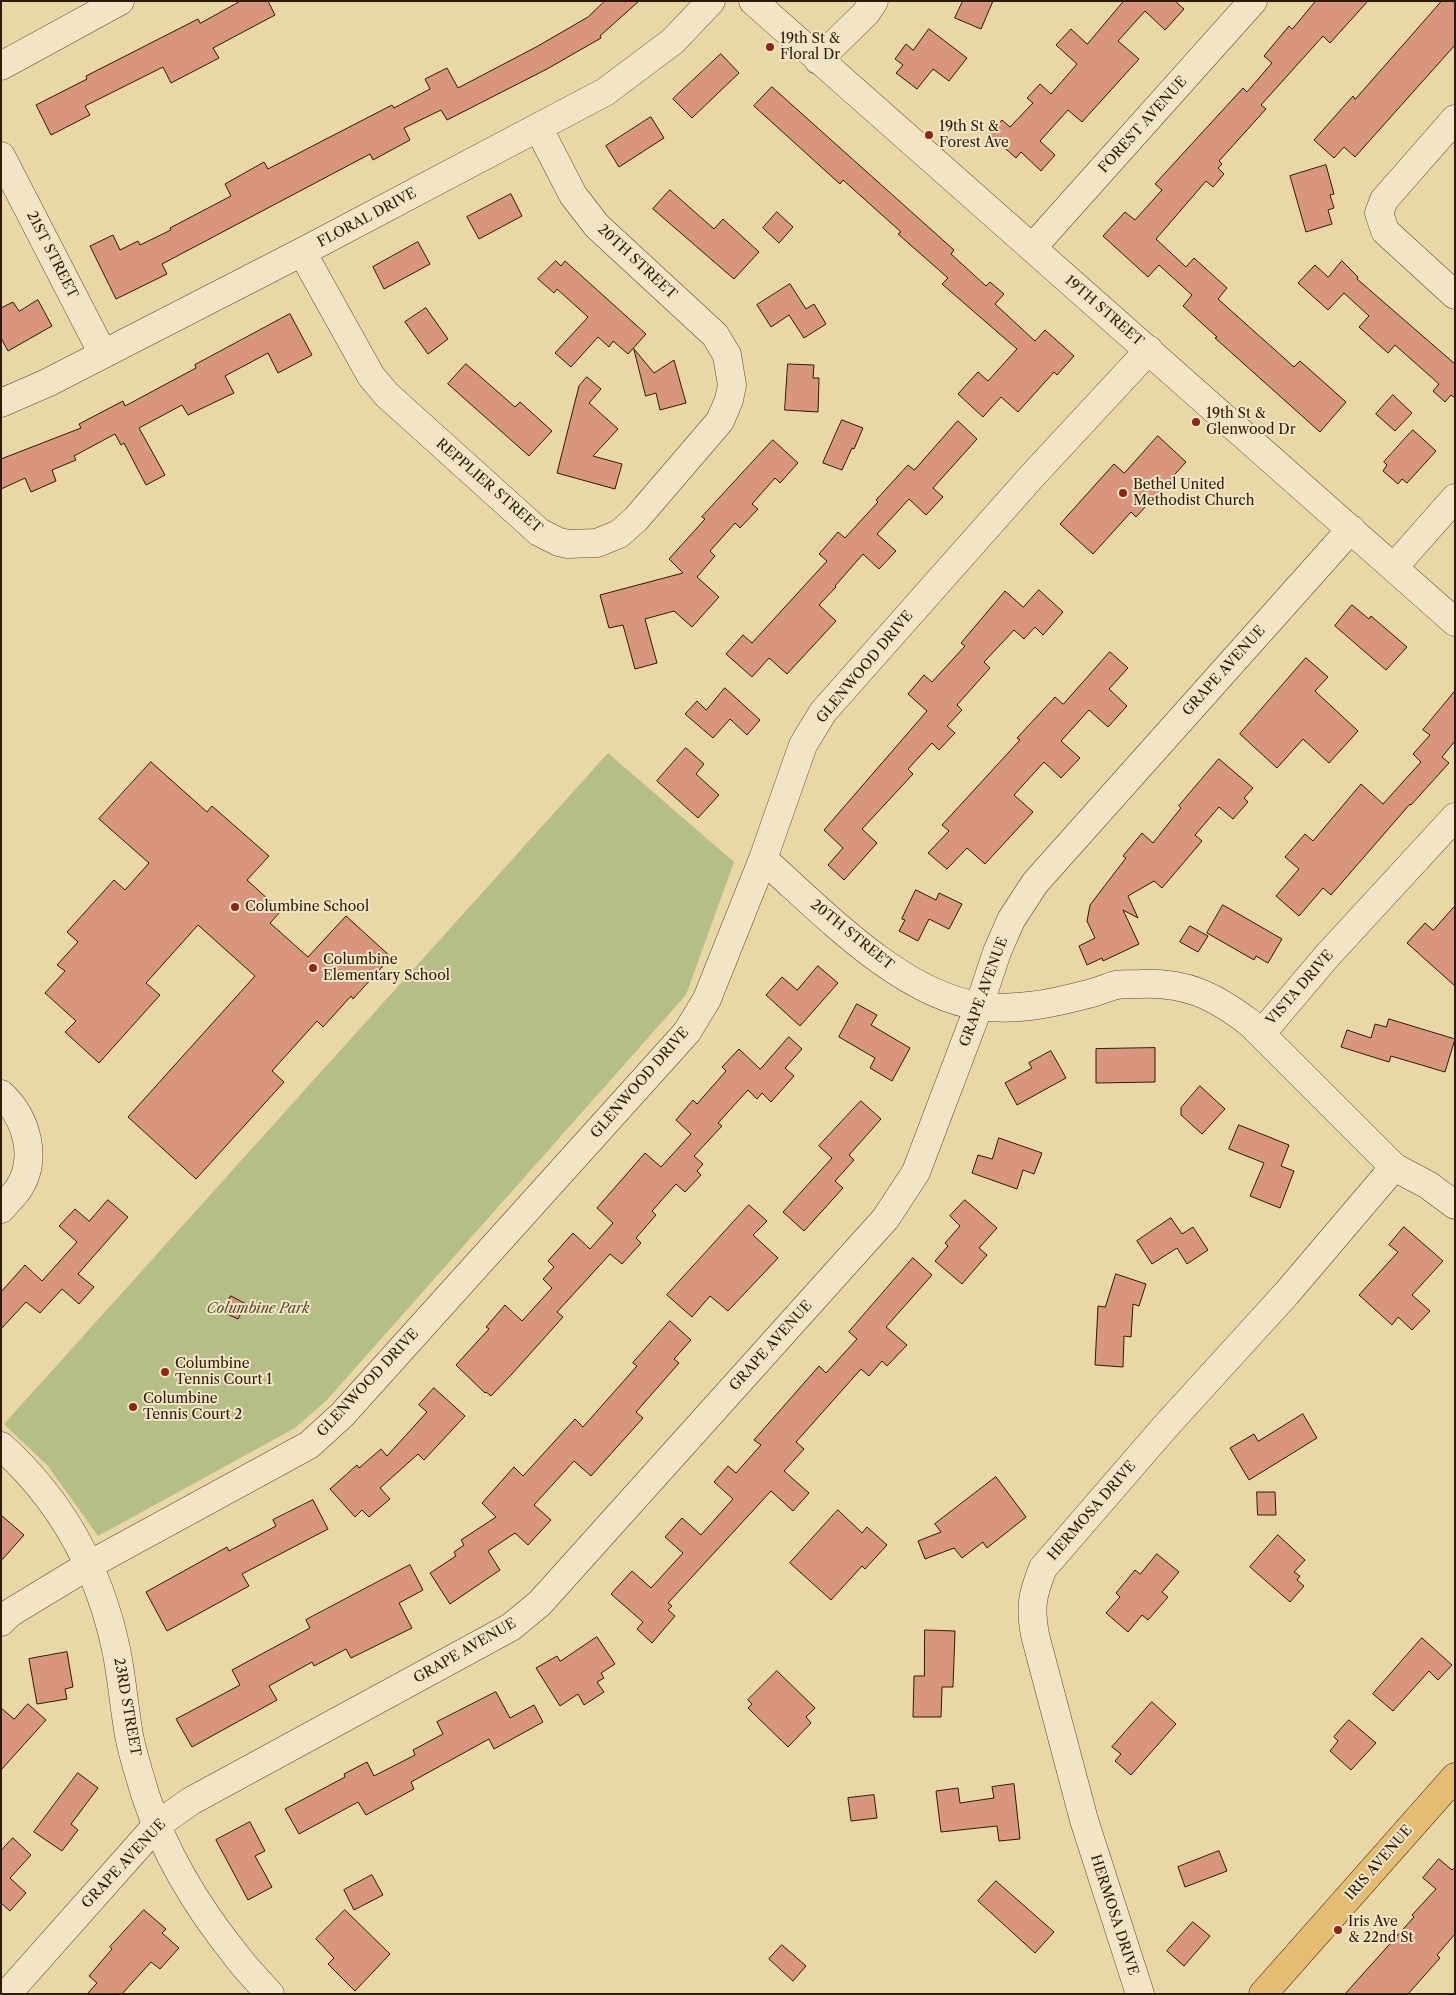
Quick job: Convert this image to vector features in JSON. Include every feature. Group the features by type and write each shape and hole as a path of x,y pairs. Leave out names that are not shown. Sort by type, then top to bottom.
{"main road":[{"name":"IRIS AVENUE","path":"1263,1994 1455,1777"}],"street":[{"path":"1,66 120,1"},
{"name":"FLORAL DRIVE","path":"1,404 48,383 302,252 539,129 605,92 673,41 712,1"},
{"name":"19TH STREET","path":"753,1 1455,622"},
{"path":"818,60 866,13 874,1"},
{"name":"FOREST AVENUE","path":"1032,248 1253,1"},
{"path":"1455,119 1384,200 1380,214 1385,231 1455,295"},
{"name":"20TH STREET","path":"539,129 573,195 597,226 715,335 727,355 732,385 731,392"},
{"name":"21ST STREET","path":"1,156 103,354"},
{"name":"REPPLIER STREET","path":"302,252 371,376 387,396 538,532 559,542 568,544 597,543 618,534 636,519 720,421 731,392"},
{"name":"GLENWOOD DRIVE","path":"1,1622 10,1613 89,1565 309,1445 342,1415 687,1032 707,999 763,859 803,745 823,712 1033,475 1149,350"},
{"path":"1394,567 1455,498"},
{"name":"GRAPE AVENUE","path":"6,1994 157,1825 191,1800 511,1627 540,1603 886,1218 916,1172 979,1006 997,952 1011,920 1035,884 1351,529"},
{"name":"VISTA DRIVE","path":"1455,817 1328,956 1261,1034 1394,1167 1428,1185 1455,1205"},
{"name":"20TH STREET","path":"763,859 873,956 909,980 950,998 979,1006 1032,1007 1085,995 1118,985 1162,983 1194,990 1224,1003 1261,1034"},
{"path":"1,1094 20,1117 29,1146 27,1169 18,1190 1,1209"},
{"name":"HERMOSA DRIVE","path":"1140,1994 1084,1820 1035,1636 1031,1614 1034,1590 1043,1568 1170,1422 1287,1293 1394,1167"},
{"name":"23RD STREET","path":"1,1446 44,1489 71,1529 89,1565 106,1607 116,1651 130,1736 146,1797 157,1825 187,1885 235,1955 270,1994"}],"green space":[{"name":"Columbine Park","path":"608,753 734,862 686,995 326,1401 295,1428 98,1536 48,1466 4,1424"}],"building":[{"path":"241,1 268,1 275,15 213,48 219,58 171,83 163,67 85,106 90,115 51,135 36,105 87,79 86,76 198,19 200,23"},
{"path":"605,1 639,1 600,36 601,38 547,69 447,120 441,110 404,128 410,140 373,160 370,154 162,264 167,274 116,299 90,246 113,235 120,250 138,241 140,245 231,196 225,184 264,162 268,169 392,105 394,108 430,89 425,79 447,68 458,88 588,17"},
{"path":"963,1 993,1 981,29 955,18"},
{"path":"1124,1 1175,1 1184,9 1165,30 1145,11 1118,41 1139,59 1082,122 1068,110 1040,141 1055,155 1041,171 1021,152 1016,158 989,134 1002,120 1010,127 1033,103 1027,98 1040,84 1051,94 1077,64 1056,45 1071,29 1087,44"},
{"path":"1316,1 1368,1 1330,43 1323,36 1261,105 1266,109 1219,161 1222,164 1218,168 1224,174 1213,187 1206,181 1156,239 1186,267 1194,258 1227,288 1218,299 1294,367 1300,361 1346,402 1320,432 1215,338 1217,337 1183,306 1192,295 1159,265 1148,277 1103,236 1125,212 1135,220 1162,190 1155,184 1243,88 1247,92 1272,63 1264,56 1289,26 1292,29"},
{"path":"1442,1 1455,1 1455,45 1355,157 1344,147 1334,158 1314,140 1353,96 1355,99"},
{"path":"929,29 967,58 949,81 933,69 917,89 896,73 903,65 895,59 906,44 913,50"},
{"path":"721,54 739,73 692,118 673,99"},
{"path":"772,87 954,250 951,254 986,286 990,282 1004,294 995,304 1035,341 1045,330 1074,356 1057,375 1054,372 1018,412 1001,397 983,417 958,394 978,372 988,381 1017,349 942,284 948,278 898,234 901,232 843,180 840,184 754,106"},
{"path":"651,117 664,138 619,167 606,146"},
{"path":"1326,165 1334,194 1330,195 1334,208 1328,210 1332,224 1306,232 1290,176"},
{"path":"670,190 714,229 723,219 759,252 734,279 653,209"},
{"path":"511,194 522,216 479,239 467,217"},
{"path":"777,212 793,227 779,243 763,228"},
{"path":"418,242 430,264 384,289 373,267"},
{"path":"556,261 561,266 565,261 646,334 628,354 613,341 609,347 598,337 571,367 555,353 588,317 557,289 554,293 538,279"},
{"path":"1342,261 1358,277 1357,279 1455,364 1455,398 1451,395 1445,402 1433,391 1439,384 1395,345 1388,353 1359,327 1369,316 1344,293 1328,310 1298,283 1315,265 1328,277"},
{"path":"790,284 806,309 814,304 826,324 804,338 789,315 771,327 757,305"},
{"path":"38,300 52,326 8,351 1,338 1,308 13,302 19,311"},
{"path":"426,308 448,339 428,354 405,322"},
{"path":"290,314 312,355 278,373 268,353 225,376 234,393 188,415 182,405 139,428 165,475 146,485 124,443 121,445 115,434 74,456 76,460 52,470 56,481 31,492 25,478 1,489 1,459 81,428 79,424 123,401 125,406 196,368 195,365"},
{"path":"634,349 654,373 674,360 686,403 660,410 656,393 646,396"},
{"path":"466,364 515,407 520,402 552,431 529,456 448,384"},
{"path":"788,364 814,365 813,378 819,378 818,412 785,410"},
{"path":"587,377 601,389 589,403 618,429 593,456 622,464 615,489 557,473 579,386"},
{"path":"1393,395 1412,413 1395,431 1376,414"},
{"path":"842,420 863,428 842,470 823,463"},
{"path":"958,421 977,439 933,488 943,497 926,515 909,499 877,534 896,551 879,569 863,554 819,605 836,621 787,674 769,658 752,677 726,654 743,635 752,643 827,561 819,554 838,532 845,538 908,465 914,470"},
{"path":"1413,430 1436,451 1407,483 1402,479 1398,484 1383,471 1387,465 1384,462"},
{"name":"Bethel United Methodist Church","path":"1158,436 1186,462 1136,517 1131,512 1093,554 1060,524 1114,464 1124,473"},
{"path":"773,440 798,463 780,483 775,478 752,504 758,509 740,528 735,523 710,551 715,556 697,577 719,597 692,627 674,611 645,619 657,663 635,669 623,625 609,628 600,595 683,573 669,559 705,519 702,517"},
{"path":"1039,590 1063,612 1043,635 1035,627 1024,639 1014,630 984,662 990,668 957,705 962,710 947,726 955,733 939,750 932,743 908,769 913,774 862,829 877,843 844,880 828,865 843,848 824,830 927,711 908,694 924,675 932,682 965,646 961,643 1005,591 1023,607"},
{"path":"1352,605 1369,619 1371,616 1407,647 1386,670 1335,626"},
{"path":"1110,652 1128,668 1109,689 1127,706 1108,727 1089,710 1061,741 1080,758 1061,778 1044,762 1014,795 1033,812 985,864 967,848 947,869 928,853 949,831 942,825 1020,740 1017,738 1055,697 1063,704"},
{"path":"1306,658 1328,677 1315,691 1358,731 1329,763 1303,739 1277,768 1240,734"},
{"path":"725,688 760,720 747,735 730,719 713,738 685,714 697,701 706,710"},
{"path":"1455,691 1455,741 1442,757 1449,763 1410,804 1331,895 1323,888 1299,916 1276,896 1299,869 1285,857 1305,834 1313,841 1361,784 1383,804 1421,762 1413,754 1430,735 1423,730"},
{"path":"686,748 704,764 696,774 719,795 698,818 657,781"},
{"path":"1219,759 1253,788 1244,798 1248,802 1233,819 1219,807 1195,835 1202,841 1162,888 1154,881 1128,896 1138,918 1123,910 1139,944 1103,961 1102,958 1087,965 1079,946 1095,938 1087,921 1090,905 1126,858 1123,856 1142,833 1153,843 1181,808 1179,806"},
{"name":"Columbine Elementary School","path":"151,762 207,812 212,806 269,856 247,880 281,911 270,923 308,957 346,916 391,957 353,999 351,996 323,1027 317,1021 272,1071 284,1082 196,1179 128,1117 255,976 198,925 146,983 160,995 99,1063 65,1032 76,1021 45,993 65,971 57,965 78,942 67,932 114,880 125,890 149,863 99,819"},
{"path":"916,890 936,900 939,893 962,904 949,929 929,919 918,941 899,931 905,920 902,919"},
{"path":"1223,905 1282,939 1268,963 1256,956 1254,960 1207,933"},
{"path":"1455,906 1455,986 1407,943 1425,923 1433,930"},
{"path":"1190,926 1208,936 1198,952 1180,942"},
{"path":"818,966 838,983 800,1026 766,995 782,977 797,990"},
{"path":"857,1004 877,1015 871,1025 910,1048 892,1081 870,1068 875,1058 839,1037"},
{"path":"1389,1019 1455,1039 1445,1072 1391,1056 1389,1062 1341,1047 1347,1030 1371,1038 1375,1024 1386,1027"},
{"path":"789,1037 802,1049 785,1068 794,1076 771,1102 762,1093 757,1099 748,1090 718,1123 722,1126 694,1156 703,1164 697,1171 701,1175 685,1192 676,1184 652,1211 656,1215 636,1238 641,1243 622,1264 610,1254 557,1312 563,1317 511,1375 491,1396 485,1393 456,1365 489,1329 486,1327 505,1305 522,1321 552,1288 543,1279 554,1267 548,1261 573,1233 590,1249 613,1223 597,1208 645,1153 661,1167 691,1134 676,1120 693,1100 697,1104 726,1071 722,1067 739,1049 760,1069"},
{"path":"1155,1048 1155,1082 1096,1083 1096,1049"},
{"path":"1051,1051 1066,1078 1017,1105 1005,1083 1032,1068 1029,1063"},
{"path":"1200,1086 1225,1109 1202,1134 1181,1115 1181,1108"},
{"path":"861,1101 881,1119 849,1155 854,1160 835,1181 843,1188 804,1231 783,1212 832,1158 819,1146"},
{"path":"1239,1125 1289,1145 1281,1166 1294,1171 1280,1208 1250,1196 1264,1163 1229,1149"},
{"path":"999,1138 1042,1153 1034,1174 1023,1170 1017,1189 972,1173 978,1155 992,1159"},
{"path":"108,1200 128,1217 78,1274 94,1287 79,1304 62,1289 40,1313 26,1302 1,1329 1,1292 25,1265 42,1281 77,1242 59,1226 75,1209 89,1221"},
{"path":"965,1200 997,1228 979,1248 987,1255 962,1284 935,1261 948,1246 945,1243 960,1226 950,1216"},
{"path":"749,1205 767,1221 753,1235 778,1258 728,1311 710,1296 692,1317 667,1295"},
{"path":"1171,1218 1182,1234 1193,1227 1208,1250 1187,1264 1177,1248 1152,1264 1137,1241"},
{"path":"1404,1227 1443,1261 1412,1295 1430,1311 1412,1330 1398,1317 1392,1325 1359,1295 1398,1252 1389,1245"},
{"path":"913,1258 932,1275 886,1327 907,1345 887,1366 882,1361 869,1376 861,1369 796,1442 804,1449 784,1471 809,1493 793,1511 771,1491 668,1603 672,1606 668,1610 675,1616 652,1643 637,1629 643,1622 611,1594 632,1571 651,1588 683,1553 665,1537 682,1518 701,1535 733,1499 714,1482 728,1466 736,1473 761,1445 754,1440 819,1366 826,1373 857,1339 849,1332"},
{"path":"1116,1274 1146,1284 1139,1306 1133,1304 1131,1337 1124,1336 1123,1367 1095,1365 1098,1306 1105,1307"},
{"path":"231,1296 246,1304 238,1319 223,1312"},
{"path":"670,1321 691,1340 674,1359 679,1363 636,1412 643,1418 591,1476 574,1461 534,1505 551,1520 528,1545 515,1533 488,1551 500,1570 450,1604 430,1573 456,1556 454,1552 464,1545 461,1540 496,1517 482,1503 514,1467 523,1476 575,1419 583,1427 637,1366 633,1363"},
{"path":"434,1388 465,1416 424,1460 418,1454 380,1488 390,1499 369,1517 362,1510 355,1517 330,1489 357,1465 359,1468 381,1449 387,1456 427,1412 419,1405"},
{"path":"1303,1414 1317,1438 1249,1480 1230,1448 1254,1434 1258,1441"},
{"path":"996,1477 1026,1517 987,1548 983,1542 962,1558 954,1548 925,1559 918,1541 941,1532 935,1524"},
{"path":"1257,1492 1275,1492 1276,1515 1258,1515"},
{"path":"313,1500 328,1529 242,1574 249,1586 167,1631 146,1592 227,1547 229,1551 276,1526 273,1520"},
{"path":"838,1510 862,1533 867,1527 887,1545 865,1569 862,1566 831,1600 790,1563"},
{"path":"1,1515 24,1535 1,1561"},
{"path":"1278,1535 1305,1560 1294,1572 1300,1576 1297,1580 1304,1586 1290,1602 1250,1567"},
{"path":"1157,1554 1179,1572 1162,1592 1168,1597 1148,1620 1142,1615 1128,1632 1106,1613 1120,1597 1116,1593 1135,1570 1140,1574"},
{"path":"410,1565 423,1590 399,1603 412,1628 351,1658 346,1649 314,1666 312,1662 269,1686 277,1700 192,1747 176,1719 240,1685 232,1670 310,1628 306,1620"},
{"path":"925,1630 955,1631 953,1687 942,1687 941,1717 913,1717 914,1676 924,1676"},
{"path":"597,1637 615,1664 601,1673 604,1678 597,1682 604,1692 584,1705 578,1694 560,1706 536,1668 557,1656 560,1661"},
{"path":"1422,1638 1452,1665 1438,1680 1429,1671 1393,1711 1373,1694"},
{"path":"67,1652 73,1687 65,1689 67,1699 37,1704 29,1659"},
{"path":"777,1671 815,1708 806,1717 811,1723 788,1747 748,1708 752,1704 748,1700"},
{"path":"496,1692 510,1718 534,1705 543,1722 494,1749 489,1739 411,1782 414,1789 366,1815 358,1802 299,1834 285,1809 345,1777 344,1774 367,1762 374,1776 415,1755 413,1750 443,1734 437,1722"},
{"path":"1152,1702 1176,1724 1131,1775 1115,1761 1121,1754 1112,1747"},
{"path":"28,1704 46,1720 1,1770 1,1708 14,1719"},
{"path":"1349,1720 1376,1743 1351,1770 1330,1751 1338,1741 1334,1737"},
{"path":"78,1773 98,1788 71,1824 78,1830 62,1851 34,1832"},
{"path":"1014,1784 1020,1839 999,1841 997,1826 941,1832 936,1791 958,1788 960,1803 994,1798 992,1787"},
{"path":"874,1795 877,1818 851,1821 848,1798"},
{"path":"250,1822 265,1851 255,1856 272,1887 248,1900 216,1840"},
{"path":"13,1838 31,1855 10,1878 26,1893 10,1911 1,1903 1,1851"},
{"path":"1219,1851 1227,1871 1185,1887 1178,1867"},
{"path":"1439,1859 1452,1870 1455,1867 1455,1934 1437,1955 1440,1958 1408,1994 1345,1994 1414,1917 1412,1915 1436,1889 1423,1878"},
{"path":"372,1875 383,1895 354,1910 344,1890"},
{"path":"996,1881 1054,1932 1035,1953 978,1901"},
{"path":"144,1910 166,1929 162,1933 179,1948 160,1969 151,1962 122,1994 87,1994 97,1983 89,1976 112,1949 110,1947"},
{"path":"345,1910 390,1954 355,1991 328,1964 334,1958 316,1939"},
{"path":"1193,1922 1210,1936 1184,1966 1167,1951"},
{"path":"782,1945 806,1966 793,1981 769,1959"}],"place":[{"name":"19th St & Floral Dr","path":"770,47"},
{"name":"19th St & Forest Ave","path":"929,135"},
{"name":"19th St & Glenwood Dr","path":"1196,422"},
{"name":"Bethel United Methodist Church","path":"1123,493"},
{"name":"Columbine School","path":"235,907"},
{"name":"Columbine Elementary School","path":"313,968"},
{"name":"Columbine Tennis Court 1","path":"165,1372"},
{"name":"Columbine Tennis Court 2","path":"133,1407"},
{"name":"Iris Ave & 22nd St","path":"1338,1930"}]}
